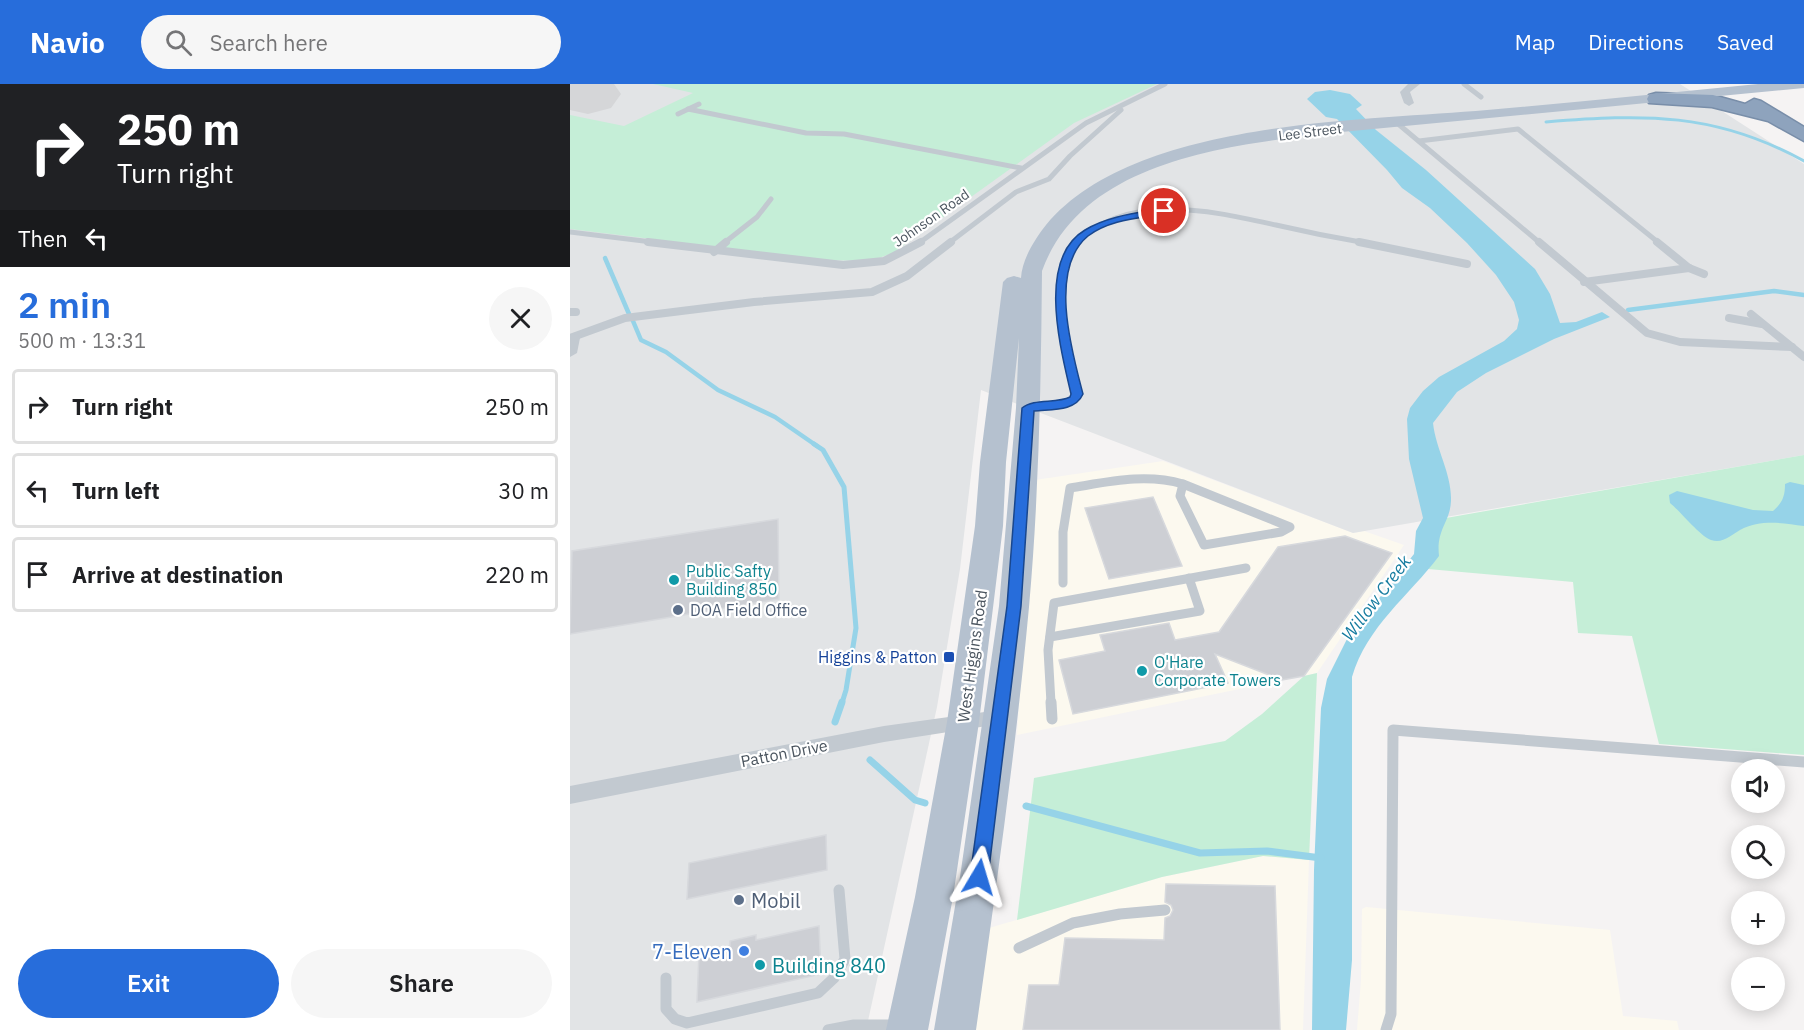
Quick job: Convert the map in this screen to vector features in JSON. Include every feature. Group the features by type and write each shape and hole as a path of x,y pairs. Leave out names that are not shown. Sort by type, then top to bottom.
{"highway":[{"path":"1733,88 1773,117 1804,135"},
{"path":"1656,99 1713,102 1773,117"}],"main road":[{"name":"Lee Street","path":"1379,122 1483,103 1717,84"},
{"path":"1656,99 1733,88 1803,84"},
{"name":"Lee Street","path":"1022,283 1036,254 1057,223 1093,192 1124,175 1173,157 1226,143 1342,126 1656,99"},
{"path":"1379,122 1403,112 1410,106 1409,104 1432,109 1483,103"},
{"name":"West Higgins Road","path":"907,1028 934,897 1015,595 1028,408 1022,283"},
{"name":"West Higgins Road","path":"955,1030 979,877 981,720 993,462 1022,283"}],"street":[{"path":"1409,104 1405,92 1415,84"},
{"name":"Patton Drive","path":"570,795 884,734 981,720"}],"lane":[{"name":"Johnson Road","path":"570,232 829,265 872,265 891,260 916,245 1086,123 1165,84"},
{"path":"1464,84 1483,103"},
{"path":"571,343 625,318 754,302 872,292 907,276 1016,192 1049,179 1070,156 1130,102"},
{"path":"678,114 699,104"},
{"path":"688,109 806,133 844,134 1021,168"},
{"path":"1379,122 1419,141 1637,328 1661,338 1702,344 1792,347"},
{"path":"1419,141 1518,129 1689,268 1704,274"},
{"path":"714,252 757,217 771,199"},
{"path":"1028,408 1064,405 1074,399 1077,394 1065,344 1061,302 1062,273 1074,245 1086,233 1102,225 1151,212 1199,210 1467,264"},
{"path":"1584,282 1689,268"},
{"path":"1751,314 1804,357"},
{"path":"1729,318 1764,324"},
{"path":"1063,583 1063,532 1070,488 1149,477 1170,479 1183,484 1290,527 1281,532 1204,545 1180,496 1183,484"},
{"path":"1052,719 1048,650 1054,603 1246,568"},
{"path":"1050,637 1200,611 1189,578"},
{"path":"1386,1030 1391,1014 1393,730 1804,762"},
{"path":"666,978 666,1009 675,1019 687,1023 818,993 833,982 842,970 845,959 839,890"},
{"path":"1019,948 1073,923 1120,914 1165,910"},
{"path":"828,1030 854,1024 907,1028"}],"shaded area":[{"path":"570,84 1680,84 1804,164 1804,455 1353,533 981,390 960,569 937,707 866,1030 570,1030"},
{"path":"1163,461 1353,533 1364,531 1404,545 1317,673 1017,735 1035,480"},
{"path":"1263,856 1309,860 1303,1030 975,1030 989,928 1162,877"},
{"path":"1366,907 1610,930 1623,1016 1677,1021 1679,1030 1357,1030 1361,980 1362,909"}],"green space":[{"path":"653,84 1157,84 1074,123 893,253 870,261 823,260 570,229 570,115 624,126 693,93"},
{"path":"1804,455 1804,755 1659,744 1632,636 1578,633 1573,582 1428,569 1437,558 1438,539 1446,518"},
{"path":"1317,673 1309,860 1263,856 1162,877 1017,920 1034,778 1225,741 1262,714 1304,676"}],"water":[{"path":"1330,90 1350,94 1362,105 1356,109 1376,130 1426,170 1535,269 1550,294 1560,323 1576,322 1602,312 1610,317 1554,339 1486,373 1457,392 1433,423 1451,491 1450,509 1439,539 1439,556 1378,627 1359,659 1352,677 1352,960 1346,1030 1312,1030 1314,870 1321,708 1327,679 1347,639 1414,554 1416,531 1423,518 1409,459 1407,419 1410,408 1423,391 1439,377 1504,341 1517,329 1519,320 1514,302 1496,275 1467,243 1430,208 1402,188 1337,119 1326,117 1307,99 1315,92"},
{"path":"1790,482 1804,485 1804,526 1756,524 1723,540 1715,541 1702,534 1670,503 1669,495 1677,491 1753,510 1773,511 1782,499 1785,484"}],"building":[{"path":"1153,497 1182,566 1109,579 1085,508"},
{"name":"Public Safty Building 850","path":"778,519 779,599 570,634 572,551"},
{"path":"1345,536 1392,553 1304,676 1282,680 1215,654 1228,683 1073,714 1059,660 1105,651 1100,635 1169,623 1175,640 1219,632 1278,547"},
{"path":"826,835 827,870 687,899 689,863"},
{"path":"1166,884 1275,886 1280,1030 1023,1030 1029,985 1059,985 1065,938 1164,940 1165,918 1170,916 1173,910 1171,905 1165,902"},
{"name":"Building 840","path":"819,926 821,974 697,1002 699,953 730,946 730,941 756,935 756,940"}],"waterway":[{"path":"1546,122 1615,118 1678,120 1740,133 1804,161"},
{"path":"605,258 629,314"},
{"path":"1628,310 1774,291 1804,295"},
{"path":"633,321 641,340 666,352 718,390 775,417 817,446"},
{"path":"817,446 823,450 844,487 856,628 842,703"},
{"path":"835,722 842,702"},
{"path":"870,760 915,800 925,803"},
{"path":"1026,806 1200,853 1267,851 1321,858"}],"runway":[{"path":"570,90 588,94"}],"place":[{"name":"Public Safty Building 850","path":"674,580"},
{"name":"DOA Field Office","path":"678,610"},
{"name":"Higgins & Patton","path":"949,657"},
{"name":"O'Hare Corporate Towers","path":"1142,671"},
{"name":"Mobil","path":"739,900"},
{"name":"7-Eleven","path":"744,951"},
{"name":"Building 840","path":"760,965"}],"route":[{"path":"979,877 1014,606 1028,408 1064,405 1074,399 1077,394 1065,344 1061,302 1062,273 1066,259 1074,245 1086,233 1102,225 1126,218 1164,211"}],"water label":[{"name":"Willow Creek","path":"1376,598"}]}
